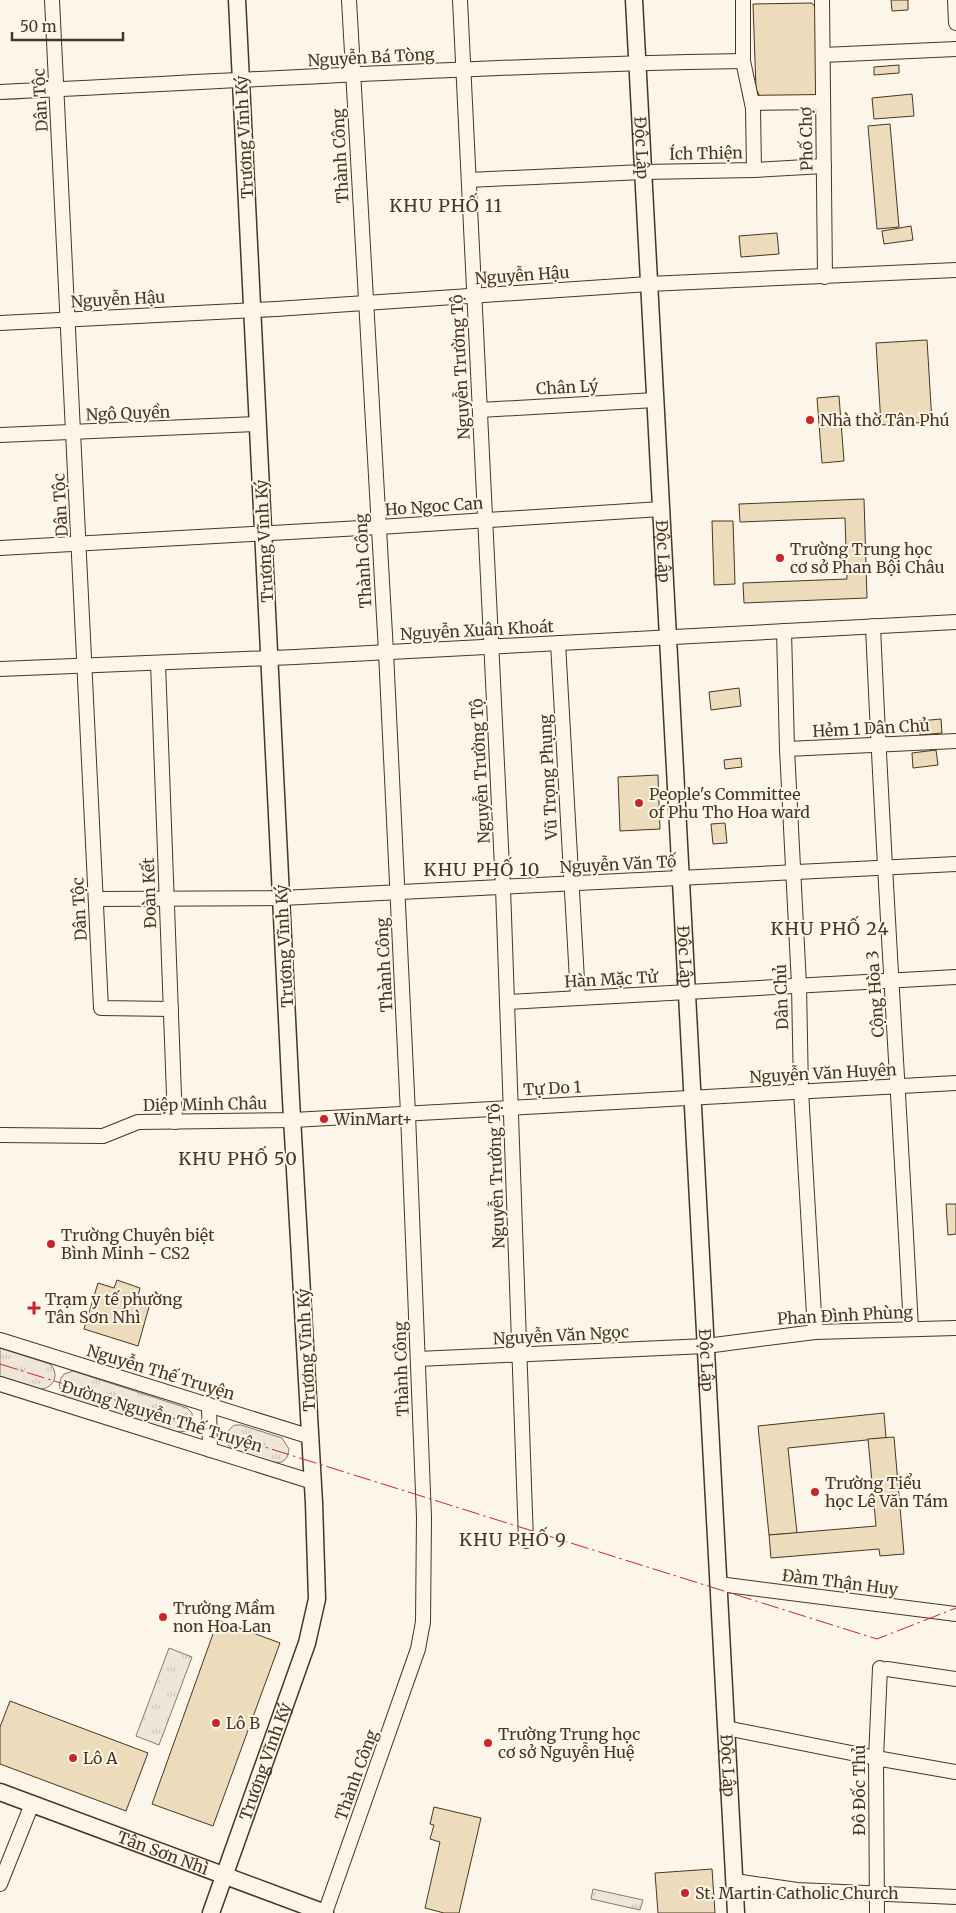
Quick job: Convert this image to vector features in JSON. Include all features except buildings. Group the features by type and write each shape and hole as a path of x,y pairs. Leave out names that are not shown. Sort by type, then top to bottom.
{"street":[{"name":"Dân Tộc","path":"52,0 101,1008 171,1009"},
{"name":"Trương Vĩnh Ký","path":"211,1913 312,1628 317,1584 311,1437 292,1120 237,0"},
{"name":"Thành Công","path":"325,1913 418,1649 421,1631 424,1517 398,893 349,0"},
{"name":"Nguyễn Trường Tộ","path":"460,0 503,888 526,1541"},
{"name":"Độc Lập","path":"634,0 736,1913"},
{"path":"743,0 743,61 752,103 754,170"},
{"name":"Phố Chợ","path":"822,0 825,277"},
{"path":"955,0 956,23"},
{"path":"823,55 956,48"},
{"name":"Nguyễn Bá Tòng","path":"0,92 637,62 743,61"},
{"path":"752,103 823,102"},
{"name":"Ích Thiện","path":"469,180 824,166"},
{"name":"Nguyễn Hậu","path":"0,323 252,310 649,284 956,270"},
{"name":"Chân Lý","path":"480,410 655,400"},
{"name":"Ngô Quyền","path":"0,436 258,424"},
{"name":"Ho Ngoc Can","path":"0,548 485,521 661,509"},
{"name":"Nguyễn Xuân Khoát","path":"0,669 270,658 956,622"},
{"name":"Cộng Hòa 3","path":"873,626 911,1329"},
{"name":"Dân Chủ","path":"784,630 787,749 799,985 801,1091 815,1332"},
{"name":"Vũ Trọng Phụng","path":"558,643 578,998"},
{"name":"Đoàn Kết","path":"158,663 175,1122"},
{"name":"Hẻm 1 Dân Chủ","path":"787,749 956,741"},
{"name":"Nguyễn Văn Tố","path":"96,899 282,898 956,864"},
{"name":"Hàn Mặc Tử","path":"507,1002 956,977"},
{"name":"Nguyễn Văn Huyên","path":"693,1098 956,1083"},
{"name":"Tự Do 1","path":"292,1120 693,1098"},
{"name":"Diệp Minh Châu","path":"0,1135 103,1136 138,1122 292,1120"},
{"name":"Phan Đình Phùng","path":"706,1346 815,1332 956,1328"},
{"name":"Nguyễn Thế Truyện","path":"0,1340 311,1437"},
{"name":"Nguyễn Văn Ngọc","path":"418,1359 706,1346"},
{"name":"Đường Nguyễn Thế Truyện","path":"0,1384 313,1482"},
{"path":"209,1405 210,1450"},
{"name":"Đàm Thận Huy","path":"719,1584 956,1614"},
{"name":"Đô Đốc Thủ","path":"877,1913 876,1758 883,1668 956,1679"},
{"path":"726,1728 956,1772"},
{"name":"Tân Sơn Nhì","path":"0,1792 325,1913"},
{"path":"0,1884 32,1804"},
{"path":"735,1881 797,1890 956,1897"}],"green space":[{"path":"0,1348 50,1364 55,1372 54,1380 49,1386 41,1389 0,1376"},
{"path":"73,1371 187,1408 192,1413 193,1425 187,1431 177,1432 67,1398 60,1389 60,1383 64,1374"},
{"path":"235,1425 241,1425 282,1438 289,1449 286,1459 281,1462 271,1462 233,1450 228,1445 227,1436 228,1431"},
{"path":"169,1648 192,1657 159,1745 136,1736"},
{"path":"593,1889 643,1900 640,1910 591,1899"}],"power":[{"path":"0,1364 877,1639 956,1608"}],"place":[{"name":"Nhà thờ Tân Phú","path":"810,420"},
{"name":"Trường Trung học cơ sở Phan Bội Châu","path":"780,558"},
{"name":"People's Committee of Phu Tho Hoa ward","path":"639,803"},
{"name":"WinMart+","path":"324,1119"},
{"name":"Trường Chuyên biệt Bình Minh - CS2","path":"51,1244"},
{"name":"Trạm y tế phường Tân Sơn Nhì","path":"34,1308"},
{"name":"Trường Tiểu học Lê Văn Tám","path":"815,1492"},
{"name":"Trường Mầm non Hoa Lan","path":"163,1617"},
{"name":"Lô B","path":"216,1723"},
{"name":"Trường Trung học cơ sở Nguyễn Huệ","path":"488,1743"},
{"name":"Lô A","path":"73,1758"},
{"name":"St. Martin Catholic Church","path":"685,1893"}],"district":[{"name":"KHU PHỐ 11","path":"446,206"},
{"name":"KHU PHỐ 10","path":"482,870"},
{"name":"KHU PHỐ 24","path":"830,929"},
{"name":"KHU PHỐ 50","path":"238,1159"},
{"name":"KHU PHỐ 9","path":"513,1540"}]}
